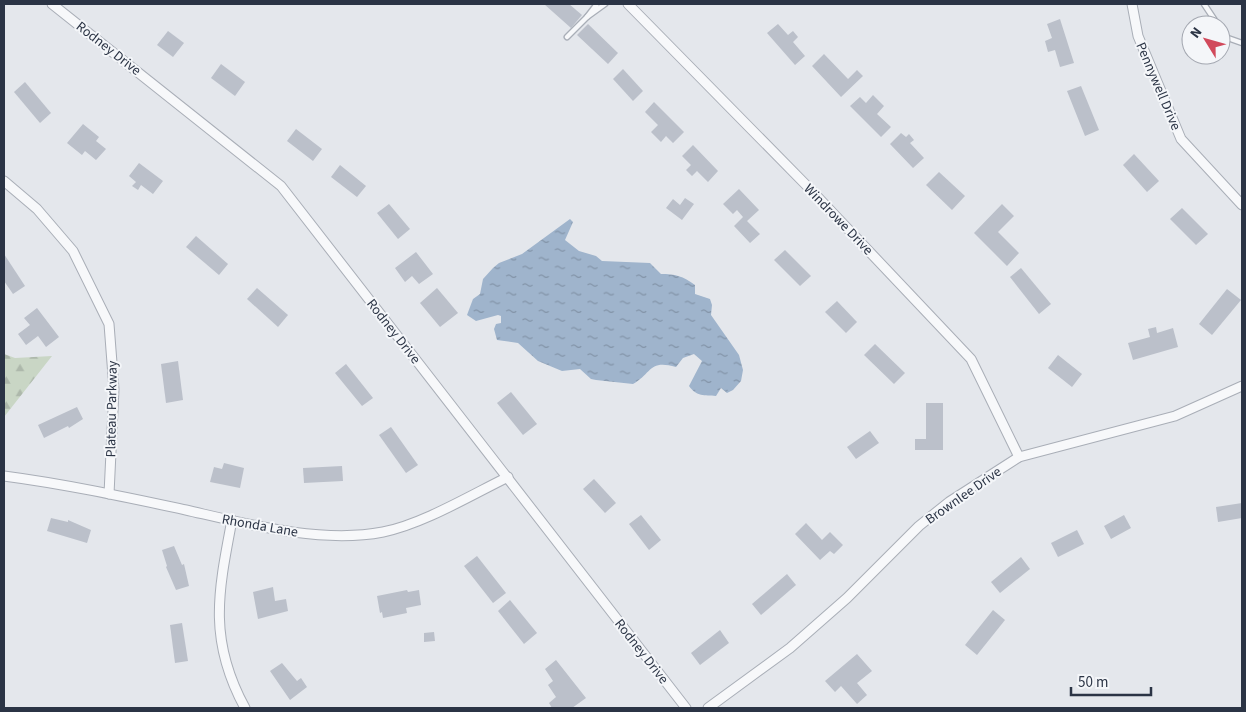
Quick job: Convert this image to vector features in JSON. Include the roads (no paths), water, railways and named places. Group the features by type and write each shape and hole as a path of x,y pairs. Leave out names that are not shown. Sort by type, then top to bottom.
{"street":[{"name":"Rodney Drive","path":"52,4 281,186 686,708"},
{"name":"Windrowe Drive","path":"628,4 806,186 971,359 1019,457"},
{"name":"Pennywell Drive","path":"1132,4 1138,36 1181,140 1242,205"},
{"name":"Plateau Parkway","path":"4,181 36,209 73,251 109,324 114,389 109,494"},
{"name":"Brownlee Drive","path":"708,708 790,648 847,598 920,526 949,502 1019,457 1175,416 1242,386"},
{"name":"Rhonda Lane","path":"4,476 109,494 232,520 307,533 346,536 370,534 406,525 508,477"},
{"path":"232,520 222,571 219,632 228,670 245,708"}],"lane":[{"path":"567,37 597,4"},
{"path":"587,17 605,4"},
{"path":"1204,4 1211,15"}],"water":[{"path":"570,219 573,222 565,240 579,251 596,256 602,261 650,263 661,274 675,275 687,279 695,285 695,294 710,299 712,305 711,315 739,355 743,370 741,381 733,390 727,393 721,388 716,396 701,395 692,390 689,386 702,361 694,354 683,358 676,367 667,365 656,366 633,384 591,379 580,369 562,371 538,361 518,343 497,340 494,329 496,324 501,323 501,316 498,315 476,321 467,315 473,299 480,294 483,279 493,268 499,263 522,254"}]}
